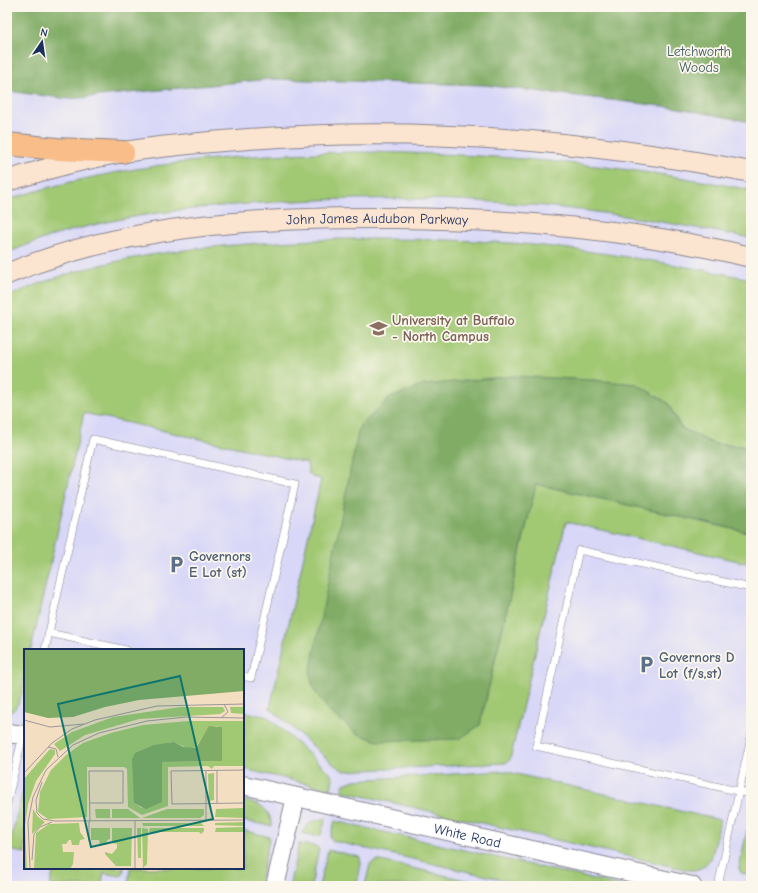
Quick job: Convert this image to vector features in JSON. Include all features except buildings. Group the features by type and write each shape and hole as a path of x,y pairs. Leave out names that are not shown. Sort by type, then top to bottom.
{"highway":[{"path":"7,144 57,149 123,152"}],"main road":[{"path":"7,181 45,169 123,152 196,143 299,135 418,134 586,146 698,162 751,172"},
{"name":"John James Audubon Parkway","path":"7,274 33,263 96,243 150,233 205,226 324,217 505,221 661,239 751,257"}],"street":[{"name":"White Road","path":"244,785 692,886"},
{"path":"275,886 296,797"}],"lane":[{"path":"46,649 93,439 295,484 251,678 244,676"},
{"path":"751,588 579,550 536,746 751,794"},
{"path":"49,633 121,649"},
{"path":"7,803 18,734"},
{"path":"718,886 751,737"}],"shaded area":[{"name":"University at Buffalo - North Campus","path":"7,7 751,7 751,886 7,886"}],"green space":[{"name":"Letchworth Woods","path":"7,7 751,7 751,122 678,108 484,85 271,79 69,99 7,91"},
{"path":"355,152 455,155 554,162 653,173 751,190 751,238 617,215 572,209 446,200 361,199 235,205 148,215 62,233 7,253 7,200 49,187 135,169 179,163 267,155"},
{"path":"340,239 409,239 500,242 580,250 637,258 751,279 751,447 714,444 681,428 668,403 513,376 480,725 536,484 751,533 751,564 566,522 510,760 505,763 344,771 333,764 270,708 321,479 312,477 308,473 307,463 84,413 31,649 24,649 24,686 14,710 7,714 7,297 47,281 87,268 170,252 255,243"},
{"path":"513,376 637,384 668,403 681,428 714,444 751,447 751,533 536,484 480,725 459,739 377,741 356,733 329,711 314,690 310,673 359,427 390,398 424,385"},
{"path":"244,711 268,717 330,773 333,779 331,789 244,769"},
{"path":"503,771 720,820 715,845 709,861 704,866 697,869 688,870 341,791 344,784 354,780"},
{"path":"24,787 24,853 8,850"},
{"path":"244,800 263,807 269,815 272,826 244,821"},
{"path":"326,818 320,837 301,833 311,822"},
{"path":"335,821 624,886 531,886 333,841 330,837"},
{"path":"751,827 751,875 741,873 739,868 747,830"},
{"path":"244,830 270,837 259,886 128,886 130,869 244,869"},
{"path":"299,844 316,846 319,849 311,886 289,886"},
{"path":"328,850 360,857 361,864 357,884 349,882 347,886 319,886"},
{"path":"377,860 492,886 365,885 370,864"},
{"path":"54,869 124,869 122,875 120,876 104,873 101,886 50,886"}],"place":[{"name":"University at Buffalo - North Campus","path":"379,328"},
{"name":"Governors E Lot (st)","path":"176,564"},
{"name":"Governors D Lot (f/s,st)","path":"646,665"}]}
